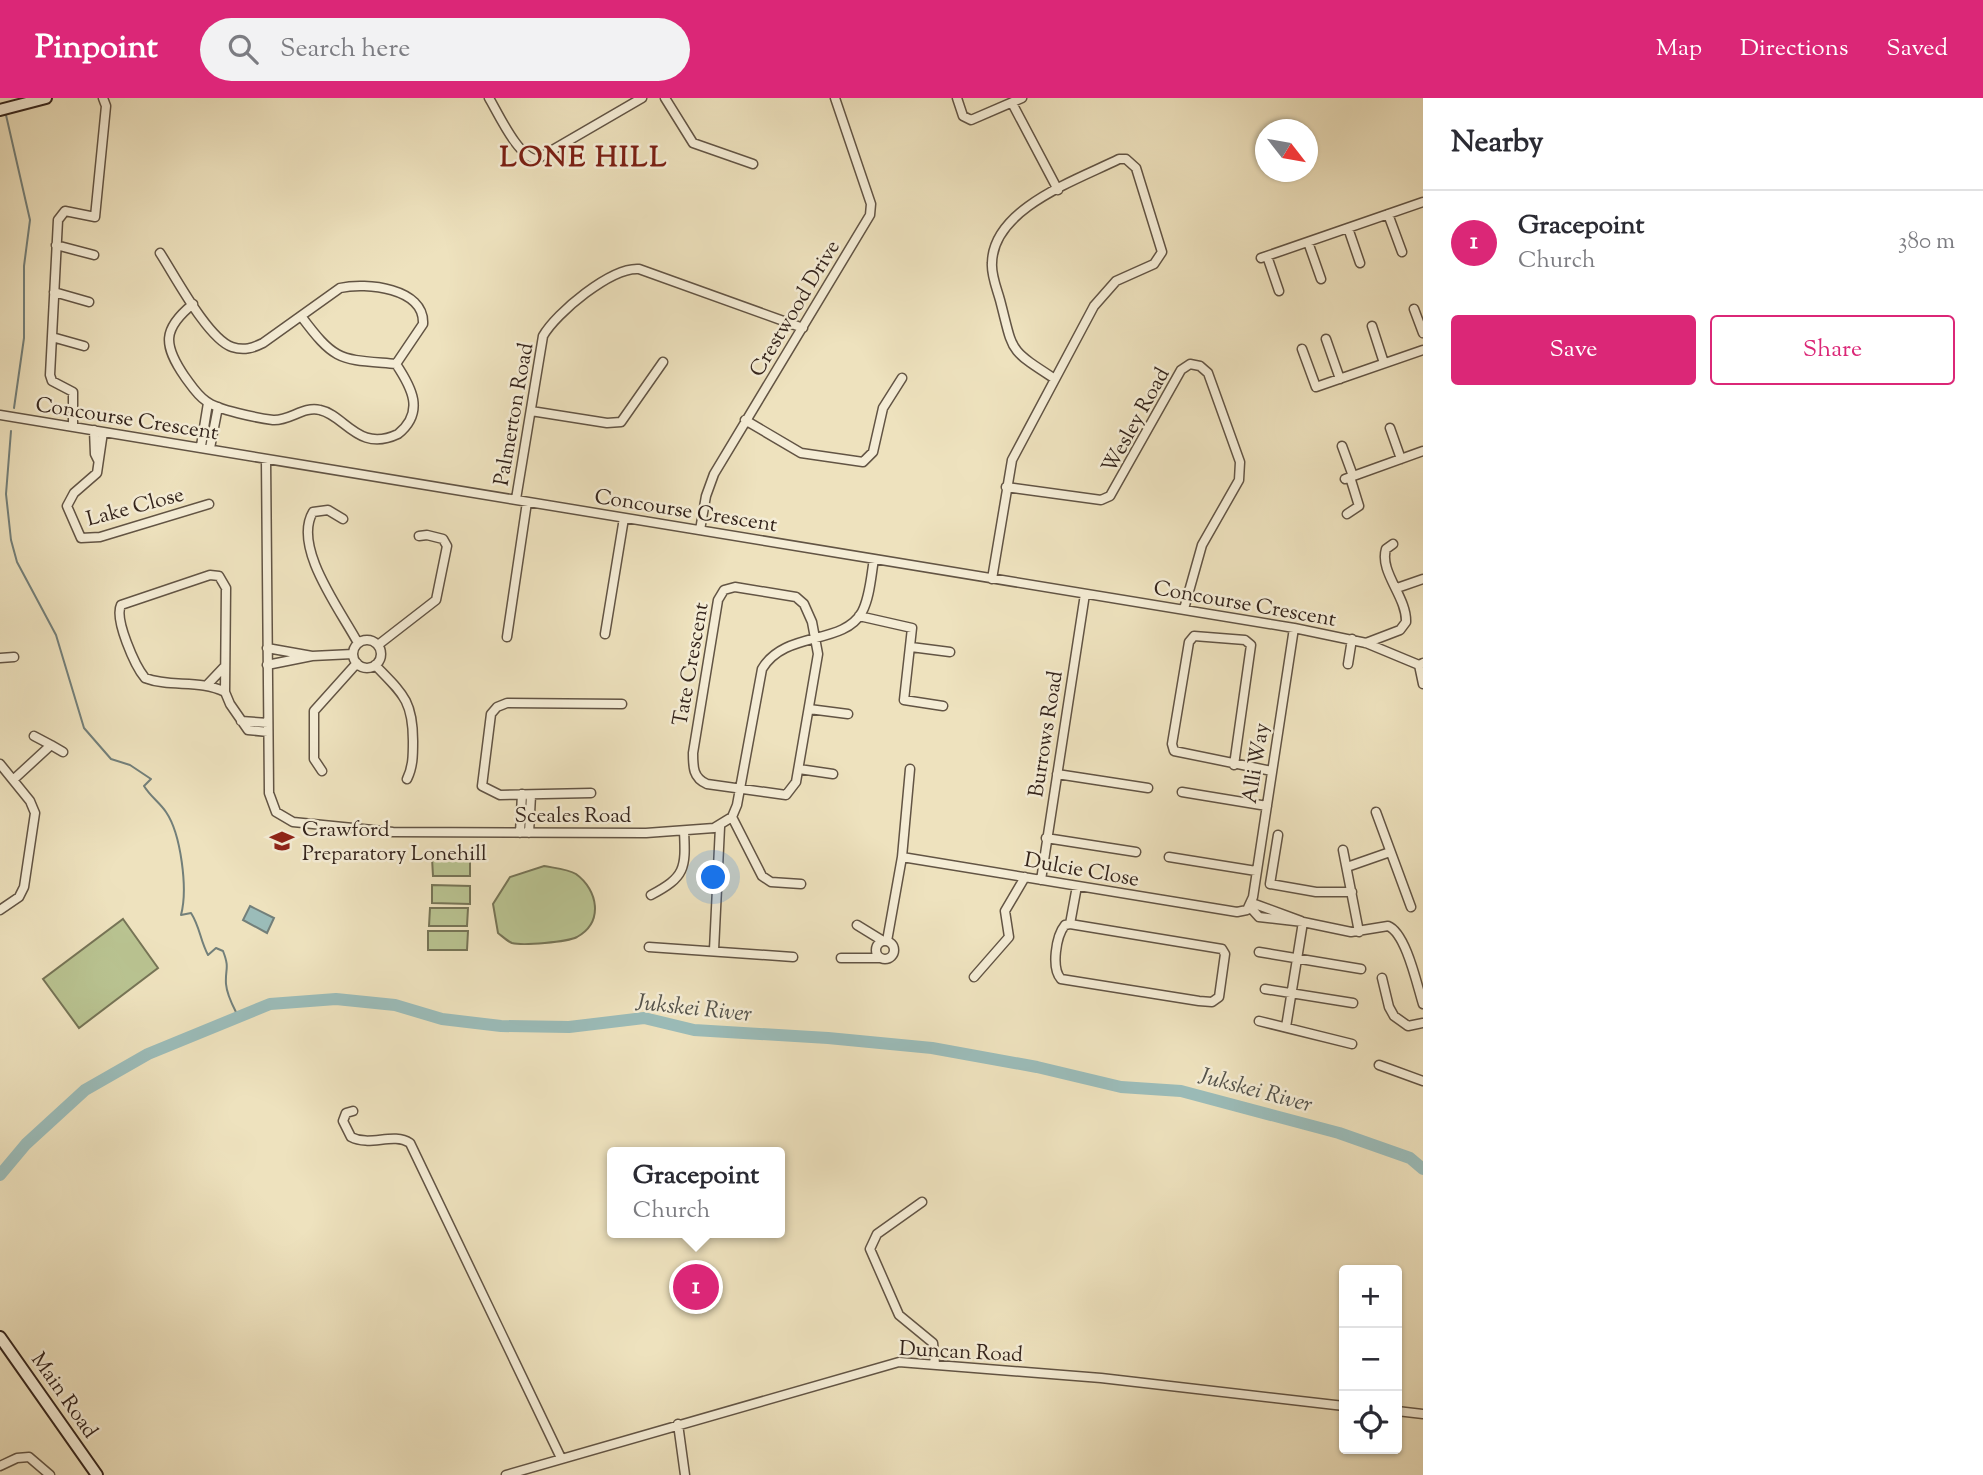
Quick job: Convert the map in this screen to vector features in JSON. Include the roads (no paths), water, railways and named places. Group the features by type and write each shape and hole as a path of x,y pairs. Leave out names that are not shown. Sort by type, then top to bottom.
{"main road":[{"path":"0,107 27,98"},
{"path":"0,107 46,98"},
{"name":"Main Road","path":"0,1337 97,1475"}],"street":[{"path":"73,427 73,392 51,379 56,245 61,213 99,218 106,106 103,98"},
{"path":"489,98 522,151 531,159 542,158 642,98"},
{"path":"665,98 693,143 753,164"},
{"name":"Crestwood Drive","path":"700,530 710,483 745,420 867,222 871,210 835,98"},
{"path":"957,98 963,116 971,120 1022,98"},
{"path":"1012,103 1058,190"},
{"path":"992,579 1012,460 1107,288 1126,275 1154,264 1162,252 1139,176 1131,162 1119,159 1019,212 993,252 991,264 1013,349 1055,379"},
{"path":"1279,290 1264,257 1423,201"},
{"path":"1388,214 1402,252"},
{"path":"1348,228 1360,263"},
{"path":"1308,242 1321,279"},
{"path":"56,245 94,255"},
{"path":"160,253 218,337 238,349 253,348 263,343 331,293 348,286 393,291 409,297 421,308 423,324 396,364"},
{"name":"Palmerton Road","path":"516,499 540,353 548,328 621,270 639,269 803,328"},
{"path":"54,292 89,302"},
{"path":"194,304 176,319 168,348 178,367 208,403 218,407 273,420 282,420 313,409 323,410 354,433 391,437 405,429 415,408 412,391 396,364"},
{"path":"1414,309 1423,334"},
{"path":"301,316 321,343 335,355 396,364"},
{"path":"1372,326 1384,363"},
{"path":"52,337 84,346"},
{"path":"1326,339 1340,379"},
{"path":"1301,349 1316,387 1423,350"},
{"path":"531,411 607,423 621,422 663,362"},
{"name":"Wesley Road","path":"1006,487 1101,500 1110,496 1181,370 1191,364 1200,366 1208,373 1241,471 1239,480 1202,545 1184,609"},
{"path":"745,420 801,453 863,463 873,452 883,408 902,378"},
{"path":"205,447 208,403"},
{"path":"205,447 218,407"},
{"name":"Concourse Crescent","path":"0,415 1294,628 1352,639 1421,664"},
{"path":"1390,428 1401,459"},
{"name":"Lake Close","path":"99,431 95,477 74,493 67,506 81,538 100,537 209,504"},
{"path":"1342,446 1359,506 1347,514"},
{"path":"1349,478 1421,452 1423,463"},
{"name":"Sceales Road","path":"266,459 270,800 276,812 285,820 383,831 525,833 684,831 720,827"},
{"path":"507,637 527,502"},
{"path":"321,771 314,760 314,711 355,659 358,643 309,549 309,521 313,512 328,510 343,519"},
{"path":"606,634 624,518"},
{"path":"378,645 436,600 447,546 443,540 428,535 419,536"},
{"path":"1366,643 1380,640 1405,624 1406,615 1384,558 1386,549 1393,544"},
{"path":"714,950 720,827 732,817 762,669 777,651 848,625 859,616 866,601 874,559"},
{"path":"225,692 208,684 145,678 133,657 122,626 118,613 121,605 210,575 219,576 226,588 225,692 241,721 250,731 268,727"},
{"path":"1397,588 1423,579"},
{"name":"Tate Crescent","path":"738,789 701,781 693,763 711,639 721,594 734,587 796,597 806,607 814,637"},
{"name":"Burrows Road","path":"1041,880 1085,594"},
{"path":"859,616 910,627 911,647 904,700 943,706"},
{"name":"Alli Way","path":"1251,905 1294,628"},
{"path":"1234,765 1251,645 1245,640 1194,635 1189,642 1173,749 1180,754 1234,765 1272,771"},
{"path":"738,789 786,795 795,786 818,654 814,637"},
{"path":"1348,664 1352,639"},
{"path":"358,643 366,640 378,645"},
{"path":"267,648 312,656 355,659 369,668 375,665 381,656 378,645"},
{"path":"911,647 950,652"},
{"path":"267,665 312,656"},
{"path":"0,658 14,657"},
{"path":"1421,664 1423,684"},
{"path":"375,665 407,698 412,711 413,761 407,779"},
{"path":"208,684 225,666"},
{"path":"591,793 495,794 482,786 490,721 497,707 507,703 622,704"},
{"path":"809,709 848,714"},
{"path":"34,736 63,752"},
{"path":"13,780 51,745"},
{"path":"0,764 33,806 35,818 24,887 19,897 0,910"},
{"path":"799,769 833,774"},
{"path":"880,958 876,951 885,941 902,857 910,769"},
{"path":"1057,774 1148,788"},
{"path":"1182,792 1267,806"},
{"path":"525,833 527,794"},
{"path":"1376,812 1411,907"},
{"path":"732,817 766,880 801,884"},
{"path":"651,895 679,877 685,863 684,831"},
{"path":"1278,835 1270,884 1317,892 1352,892"},
{"path":"1046,838 1136,852"},
{"path":"1343,849 1359,932"},
{"path":"1347,867 1390,852"},
{"name":"Dulcie Close","path":"902,857 1237,912 1245,911 1251,905"},
{"path":"1169,857 1256,871"},
{"path":"974,976 1009,937 1005,911 1025,877"},
{"path":"1070,924 1077,886"},
{"path":"1251,905 1276,909 1303,922 1359,932 1380,927 1393,928 1401,938 1419,979 1423,1004"},
{"path":"1286,1027 1303,922"},
{"path":"1070,924 1222,949 1225,954 1219,997 1212,1002 1061,979 1056,971 1058,945 1063,926 1070,924"},
{"path":"841,958 888,959 894,954 893,946 856,925"},
{"path":"649,947 793,957"},
{"path":"1259,952 1361,969"},
{"path":"1382,978 1394,1016 1408,1026 1423,1023"},
{"path":"1265,989 1353,1003"},
{"path":"1259,1021 1352,1044"},
{"path":"1379,1065 1423,1080"},
{"path":"352,1111 346,1113 342,1121 351,1137 370,1142 397,1139 410,1143 561,1458"},
{"path":"922,1202 877,1234 870,1249 900,1315 933,1342 935,1364"},
{"name":"Duncan Road","path":"506,1475 899,1362 1339,1405"},
{"path":"1402,1412 1423,1414"},
{"path":"678,1424 685,1475"},
{"path":"0,1466 18,1458 29,1457 50,1475"}],"water":[{"path":"250,906 274,918 267,933 243,920"}],"waterway":[{"path":"6,115 30,220 24,266 24,338 14,408"},
{"path":"11,431 6,494 11,540 17,562 56,635 84,728 111,759 130,765 151,779 144,786 166,812 179,847 184,891 181,915 191,913 208,955 216,948 223,951 227,965 227,988 238,1016"},
{"name":"Jukskei River","path":"0,1175 26,1144 85,1090 148,1054 270,1004 336,999 395,1005 442,1019 501,1026 569,1027 644,1018 694,1030 828,1038 932,1048 1037,1067 1121,1087 1181,1091 1339,1133 1410,1158 1423,1169"}],"place":[{"name":"Crawford Preparatory Lonehill","path":"282,841"},
{"name":"Gracepoint","path":"696,1287"}],"district":[{"name":"LONE HILL","path":"584,156"}]}
